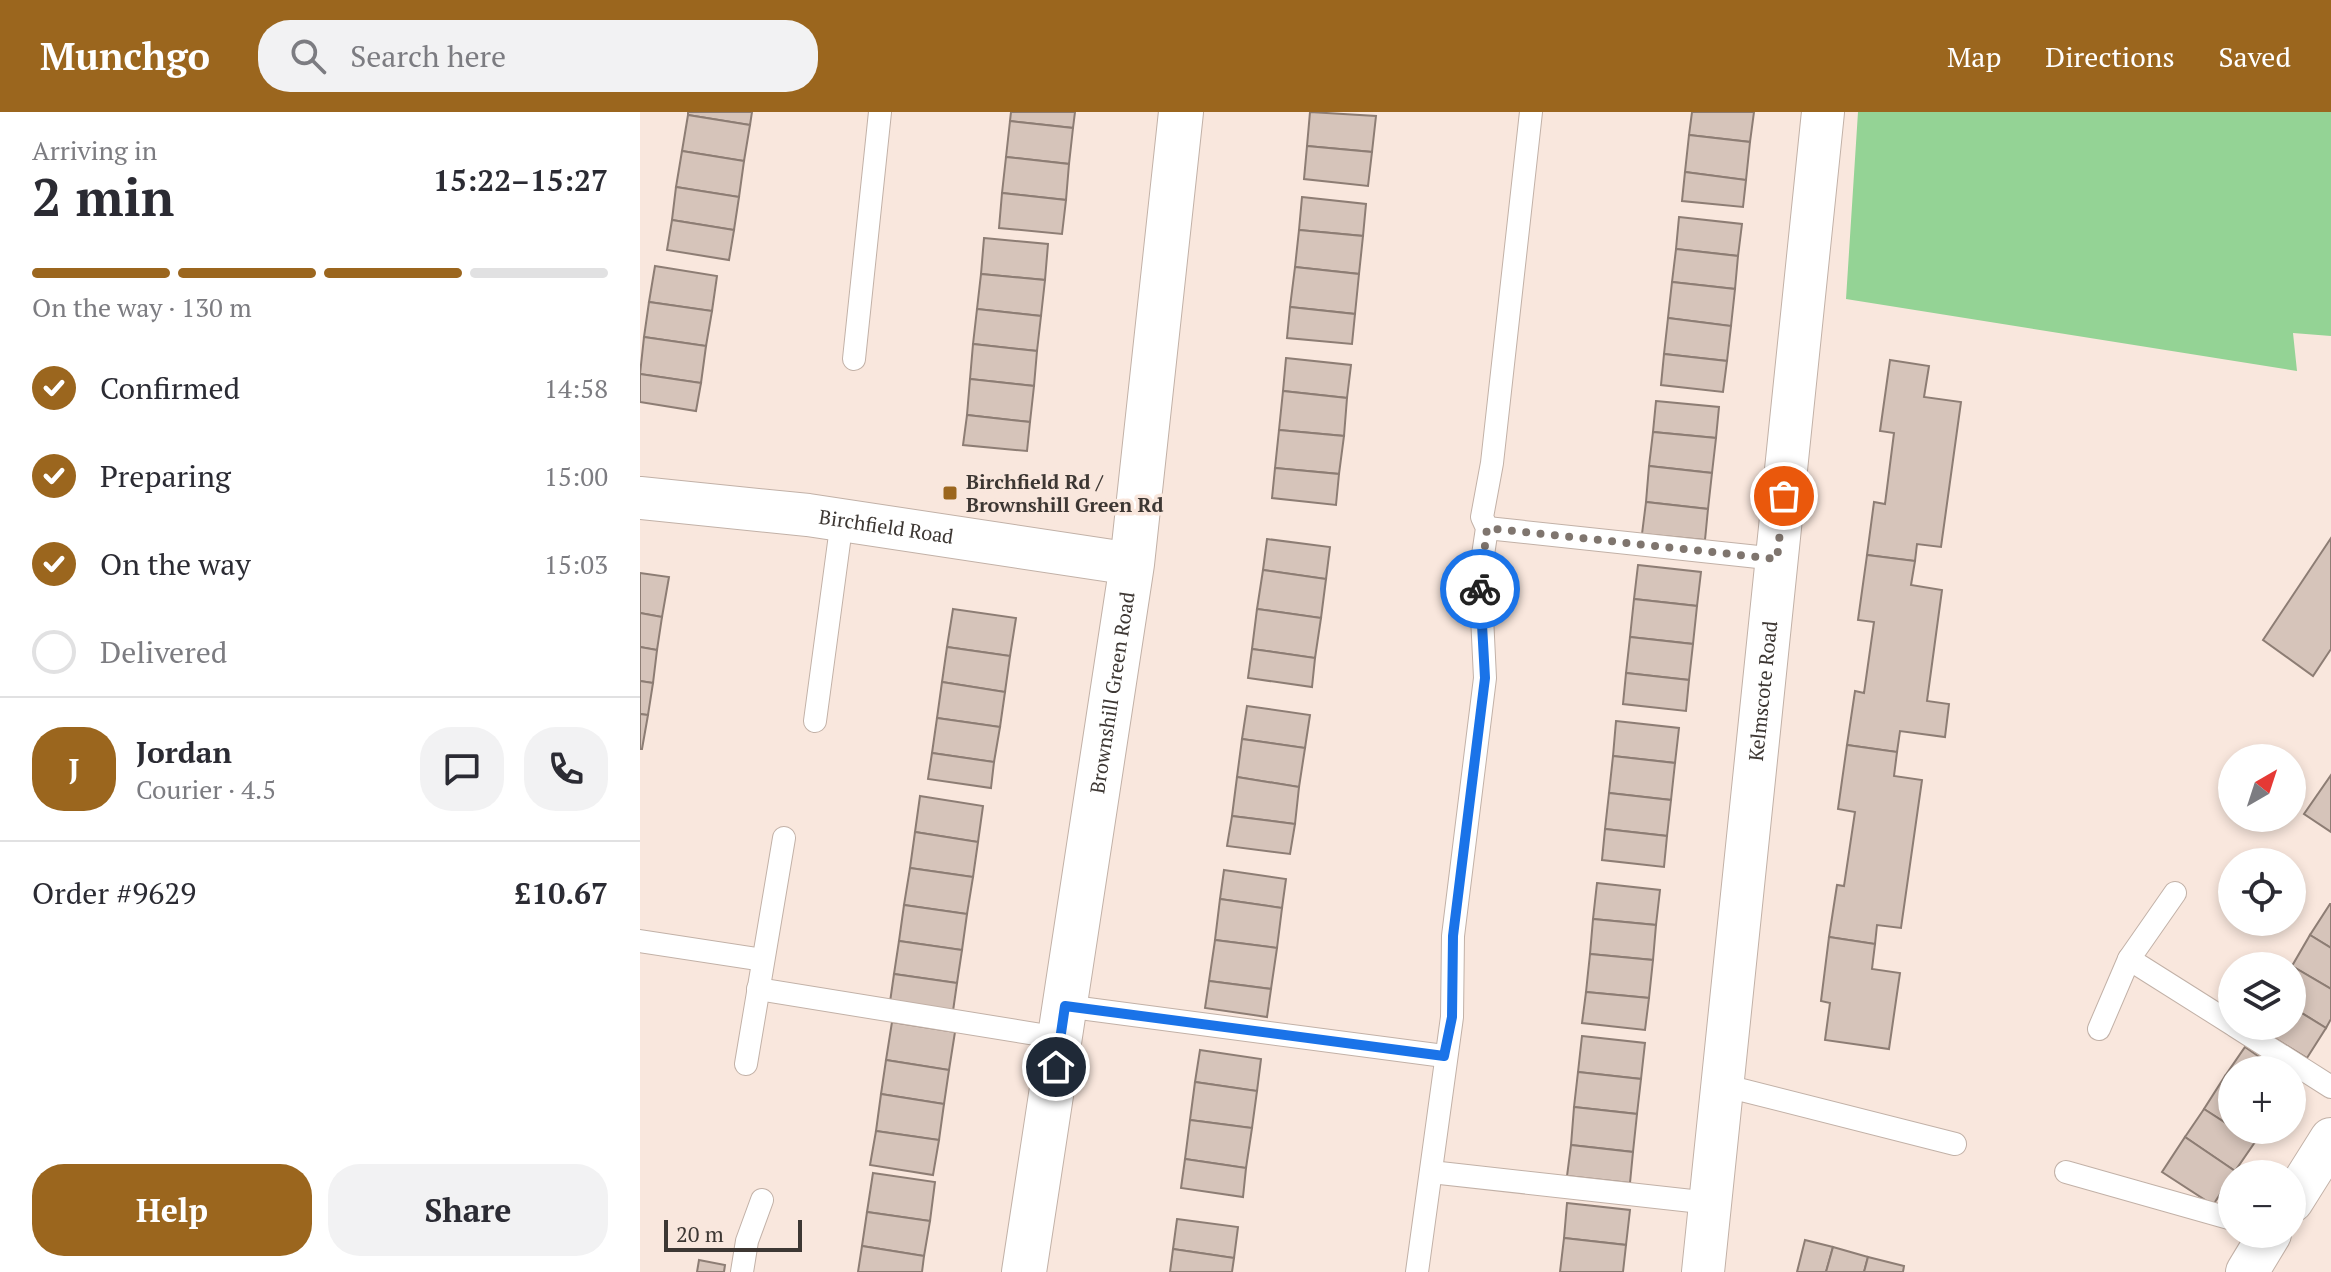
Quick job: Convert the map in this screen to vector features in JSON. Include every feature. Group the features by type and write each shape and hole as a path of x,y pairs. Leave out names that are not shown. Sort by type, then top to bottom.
{"street":[{"name":"Brownshill Green Road","path":"1024,1272 1132,564 1181,112"},
{"name":"Kelmscote Road","path":"1703,1272 1823,112"},
{"name":"Birchfield Road","path":"640,498 842,520 1132,564"},
{"path":"2247,1272 2262,1248"}],"lane":[{"path":"854,359 880,112"},
{"path":"1417,1272 1444,1056 1452,1017 1453,936 1485,678 1480,575 1487,528 1482,517 1492,463 1531,112"},
{"path":"815,721 842,520"},
{"path":"1487,528 1777,559"},
{"path":"746,1064 784,838"},
{"path":"2099,1029 2129,959 2175,893"},
{"path":"640,941 763,960"},
{"path":"2129,959 2218,1015"},
{"path":"758,989 1063,1022 1444,1056"},
{"path":"2257,1040 2331,1087"},
{"path":"1722,1085 1955,1144"},
{"path":"1431,1172 1710,1203"},
{"path":"2066,1172 2218,1215"},
{"path":"742,1272 747,1241 762,1200"}],"green space":[{"path":"1858,112 2331,112 2331,336 2293,333 2297,371 1846,299"}],"building":[{"path":"688,112 752,112 750,125 688,115"},
{"path":"1011,112 1075,112 1073,128 1010,121"},
{"path":"1310,112 1376,116 1372,152 1307,146"},
{"path":"1692,112 1754,112 1750,142 1689,135"},
{"path":"688,115 750,125 744,161 682,151"},
{"path":"1010,121 1073,128 1069,164 1006,157"},
{"path":"1689,135 1750,142 1746,180 1685,172"},
{"path":"1307,146 1372,152 1368,186 1304,179"},
{"path":"682,151 744,161 739,197 676,187"},
{"path":"1006,157 1069,164 1066,200 1002,193"},
{"path":"1685,172 1746,180 1743,207 1682,201"},
{"path":"676,187 739,197 734,230 672,220"},
{"path":"1002,193 1066,200 1062,234 999,228"},
{"path":"1302,197 1366,204 1363,236 1299,230"},
{"path":"1679,217 1742,224 1738,256 1676,249"},
{"path":"672,220 734,230 729,260 667,250"},
{"path":"1299,230 1363,236 1359,274 1295,267"},
{"path":"984,238 1048,244 1045,280 981,274"},
{"path":"1676,249 1738,256 1735,289 1672,282"},
{"path":"655,266 717,276 712,311 649,302"},
{"path":"1295,267 1359,274 1355,314 1290,307"},
{"path":"981,274 1045,280 1041,316 977,309"},
{"path":"1672,282 1735,289 1731,326 1668,318"},
{"path":"649,302 712,311 706,346 644,337"},
{"path":"1290,307 1355,314 1352,344 1287,338"},
{"path":"977,309 1041,316 1037,351 973,344"},
{"path":"1668,318 1731,326 1727,361 1664,354"},
{"path":"644,337 706,346 701,383 640,374"},
{"path":"973,344 1037,351 1034,386 970,379"},
{"path":"1664,354 1727,361 1723,392 1661,385"},
{"path":"1286,358 1351,365 1347,398 1283,391"},
{"path":"1890,360 1929,366 1924,397 1961,402 1941,547 1917,544 1915,561 1867,555 1874,502 1885,504 1894,433 1880,431"},
{"path":"640,374 701,383 696,411 640,402"},
{"path":"970,379 1034,386 1030,422 967,415"},
{"path":"1283,391 1347,398 1344,436 1279,430"},
{"path":"1656,401 1719,407 1716,438 1653,432"},
{"path":"967,415 1030,422 1027,451 963,445"},
{"path":"1279,430 1344,436 1339,474 1275,468"},
{"path":"1653,432 1716,438 1712,473 1649,466"},
{"path":"1649,466 1712,473 1708,509 1646,502"},
{"path":"1275,468 1339,474 1336,505 1272,498"},
{"path":"1646,502 1708,509 1705,540 1642,534"},
{"path":"2331,538 2331,649 2313,676 2263,640"},
{"path":"1267,539 1330,547 1326,579 1263,570"},
{"path":"1867,555 1915,561 1911,585 1942,590 1927,701 1949,704 1945,737 1900,731 1897,752 1847,745 1855,691 1864,693 1874,622 1858,620"},
{"path":"1638,565 1701,572 1697,606 1634,599"},
{"path":"1263,570 1326,579 1321,618 1257,609"},
{"path":"640,573 669,577 662,617 640,613"},
{"path":"1634,599 1697,606 1693,644 1630,637"},
{"path":"953,609 1016,618 1010,656 947,647"},
{"path":"1257,609 1321,618 1315,658 1252,649"},
{"path":"640,613 662,617 657,650 640,647"},
{"path":"1630,637 1693,644 1689,680 1626,673"},
{"path":"640,647 657,650 653,683 640,681"},
{"path":"947,647 1010,656 1005,692 942,682"},
{"path":"1252,649 1315,658 1312,687 1248,678"},
{"path":"1626,673 1689,680 1686,711 1623,704"},
{"path":"640,681 653,683 648,715 640,714"},
{"path":"942,682 1005,692 1000,727 937,718"},
{"path":"1247,706 1310,715 1305,748 1242,739"},
{"path":"640,714 648,715 642,749 640,749"},
{"path":"937,718 1000,727 994,762 932,753"},
{"path":"1616,721 1679,728 1675,763 1613,756"},
{"path":"1242,739 1305,748 1299,787 1237,777"},
{"path":"1847,745 1897,752 1894,776 1922,780 1901,928 1877,925 1875,944 1829,937 1837,885 1844,886 1855,812 1838,809"},
{"path":"932,753 994,762 991,788 928,779"},
{"path":"1613,756 1675,763 1671,800 1609,793"},
{"path":"2331,775 2331,832 2306,815"},
{"path":"1237,777 1299,787 1295,824 1232,816"},
{"path":"1609,793 1671,800 1667,836 1605,829"},
{"path":"920,796 983,806 978,842 915,832"},
{"path":"1232,816 1295,824 1290,854 1227,846"},
{"path":"1605,829 1667,836 1664,867 1602,860"},
{"path":"915,832 978,842 973,877 910,868"},
{"path":"910,868 973,877 967,914 904,905"},
{"path":"1224,870 1286,879 1282,908 1220,899"},
{"path":"1597,883 1660,890 1656,925 1593,919"},
{"path":"1220,899 1282,908 1277,948 1215,940"},
{"path":"2331,904 2331,948 2310,935"},
{"path":"904,905 967,914 962,950 899,941"},
{"path":"1593,919 1656,925 1653,960 1590,954"},
{"path":"2310,935 2331,948 2331,989 2306,974 2306,952 2300,952"},
{"path":"1829,937 1875,944 1872,969 1900,973 1889,1049 1825,1040 1830,1003 1821,1001"},
{"path":"1215,940 1277,948 1271,989 1209,981"},
{"path":"899,941 962,950 957,983 894,974"},
{"path":"1590,954 1653,960 1649,998 1586,992"},
{"path":"894,974 957,983 953,1011 890,1002"},
{"path":"2306,974 2331,989 2331,1019 2326,1028 2306,1016"},
{"path":"1209,981 1271,989 1267,1017 1205,1008"},
{"path":"1586,992 1649,998 1645,1030 1582,1023"},
{"path":"2306,1016 2326,1028 2307,1058 2278,1040 2306,1040"},
{"path":"892,1022 955,1032 949,1070 886,1060"},
{"path":"1582,1036 1645,1043 1641,1079 1578,1072"},
{"path":"2245,1047 2258,1056 2239,1056"},
{"path":"1200,1050 1261,1059 1257,1091 1195,1082"},
{"path":"886,1060 949,1070 944,1104 881,1094"},
{"path":"1578,1072 1641,1079 1637,1114 1574,1107"},
{"path":"1195,1082 1257,1091 1252,1128 1190,1120"},
{"path":"2218,1087 2218,1118 2204,1109"},
{"path":"881,1094 944,1104 939,1140 876,1131"},
{"path":"1574,1107 1637,1114 1633,1152 1571,1145"},
{"path":"2204,1109 2218,1118 2218,1144 2254,1144 2243,1160 2219,1160 2185,1137"},
{"path":"1190,1120 1252,1128 1246,1168 1185,1159"},
{"path":"876,1131 939,1140 933,1175 870,1165"},
{"path":"2185,1137 2219,1160 2218,1197 2213,1205 2162,1172"},
{"path":"1571,1145 1633,1152 1630,1183 1567,1176"},
{"path":"1185,1159 1246,1168 1243,1197 1181,1188"},
{"path":"873,1173 935,1182 930,1221 867,1212"},
{"path":"1567,1203 1630,1210 1626,1245 1564,1238"},
{"path":"867,1212 930,1221 924,1256 862,1246"},
{"path":"1177,1219 1238,1227 1234,1258 1173,1249"},
{"path":"1564,1238 1626,1245 1623,1272 1560,1272"},
{"path":"1805,1240 1833,1247 1826,1272 1797,1272"},
{"path":"862,1246 924,1256 922,1272 858,1272"},
{"path":"1833,1247 1868,1257 1864,1272 1826,1272"},
{"path":"1173,1249 1234,1258 1232,1272 1170,1272"},
{"path":"1868,1257 1904,1266 1903,1272 1864,1272"},
{"path":"699,1260 725,1265 724,1272 697,1272"}],"way so far":[{"path":"1480,589 1487,528 1777,559 1784,496"}],"place":[{"name":"Birchfield Rd / Brownshill Green Rd","path":"950,493"}],"route":[{"path":"1056,1067 1065,1006 1444,1056 1452,1017 1453,936 1485,678 1480,589"}]}
